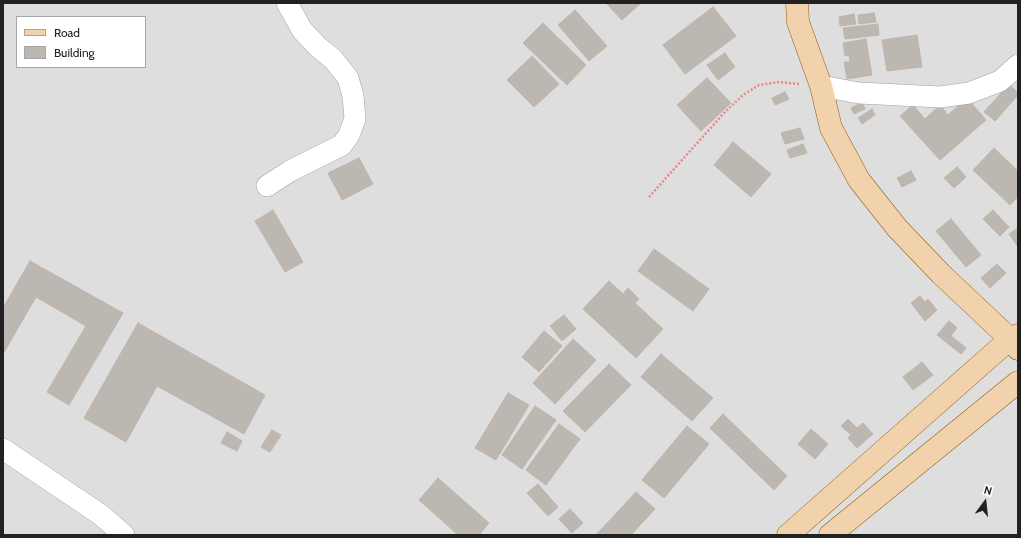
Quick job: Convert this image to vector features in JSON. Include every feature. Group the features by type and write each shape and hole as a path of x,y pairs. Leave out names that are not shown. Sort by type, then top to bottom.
{"main road":[{"path":"788,535 1015,341 941,274 897,228 860,180 831,128 821,86 798,22 797,3"},
{"path":"830,535 1018,382"}],"street":[{"path":"267,186 290,171 342,145 349,135 355,119 353,96 348,78 333,59 318,47 302,30 287,3"},
{"path":"821,86 859,93 940,97 969,93 1000,80 1018,65"},
{"path":"3,449 101,515 124,535"}],"path":[{"path":"649,197 724,113 743,95 759,85 780,82 821,86"}],"shaded area":[{"path":"3,3 1018,3 1018,535 3,535"}],"building":[{"path":"606,3 641,3 622,20"},
{"path":"713,7 736,36 685,74 663,45"},
{"path":"575,10 607,46 589,61 558,25"},
{"path":"874,13 876,22 859,24 858,15"},
{"path":"854,14 856,24 840,26 839,17"},
{"path":"543,23 586,65 567,85 523,43"},
{"path":"878,24 879,35 845,39 843,28"},
{"path":"917,35 922,67 887,71 882,40"},
{"path":"866,39 872,75 847,79 844,62 850,62 849,55 845,56 843,43"},
{"path":"725,53 735,67 718,80 707,65"},
{"path":"532,56 559,84 534,107 507,80"},
{"path":"707,78 731,103 701,131 677,105"},
{"path":"1009,84 1018,93 1018,95 995,121 984,112"},
{"path":"785,92 789,99 775,105 772,98"},
{"path":"967,98 986,120 940,160 900,116 913,105 925,119 940,105 948,115"},
{"path":"862,102 865,109 854,114 851,108"},
{"path":"872,109 875,115 862,124 858,118"},
{"path":"800,128 804,139 785,144 781,133"},
{"path":"733,142 771,174 751,197 714,165"},
{"path":"803,144 807,153 790,158 787,150"},
{"path":"994,148 1018,171 1018,197 1010,205 973,170"},
{"path":"359,158 373,184 342,200 328,173"},
{"path":"957,167 966,177 954,188 944,178"},
{"path":"911,171 916,180 902,187 897,178"},
{"path":"273,210 303,262 285,272 255,221"},
{"path":"993,210 1009,227 1000,236 983,219"},
{"path":"951,219 981,255 966,267 936,231"},
{"path":"1018,228 1018,247 1009,234"},
{"path":"654,249 709,289 693,311 638,271"},
{"path":"30,261 123,313 69,405 47,392 86,326 36,297 3,354 3,308"},
{"path":"997,264 1006,273 990,288 981,278"},
{"path":"609,281 623,294 628,288 639,299 635,303 663,329 636,358 583,309"},
{"path":"920,296 925,302 928,299 937,310 925,321 911,303"},
{"path":"564,315 576,329 562,341 550,326"},
{"path":"949,321 957,328 951,336 966,348 961,354 937,335"},
{"path":"138,323 265,395 244,434 157,386 126,442 84,418"},
{"path":"544,331 562,346 539,372 522,357"},
{"path":"573,339 596,360 555,404 533,383"},
{"path":"661,354 713,398 692,421 641,377"},
{"path":"922,362 933,375 913,390 903,377"},
{"path":"609,364 631,385 585,432 563,411"},
{"path":"508,393 529,405 496,460 475,448"},
{"path":"535,406 556,420 522,469 502,455"},
{"path":"723,414 787,476 774,490 710,428"},
{"path":"848,419 857,428 863,423 873,434 857,448 848,438 851,435 841,426"},
{"path":"559,424 580,439 546,485 526,470"},
{"path":"687,426 709,444 664,498 642,480"},
{"path":"811,429 828,444 815,459 798,444"},
{"path":"272,430 281,435 270,452 261,447"},
{"path":"227,432 242,441 237,451 221,443"},
{"path":"438,478 489,523 479,535 458,535 419,500"},
{"path":"538,484 558,507 548,516 527,493"},
{"path":"636,492 655,509 631,535 596,535"},
{"path":"570,509 583,523 572,533 559,519"}]}
